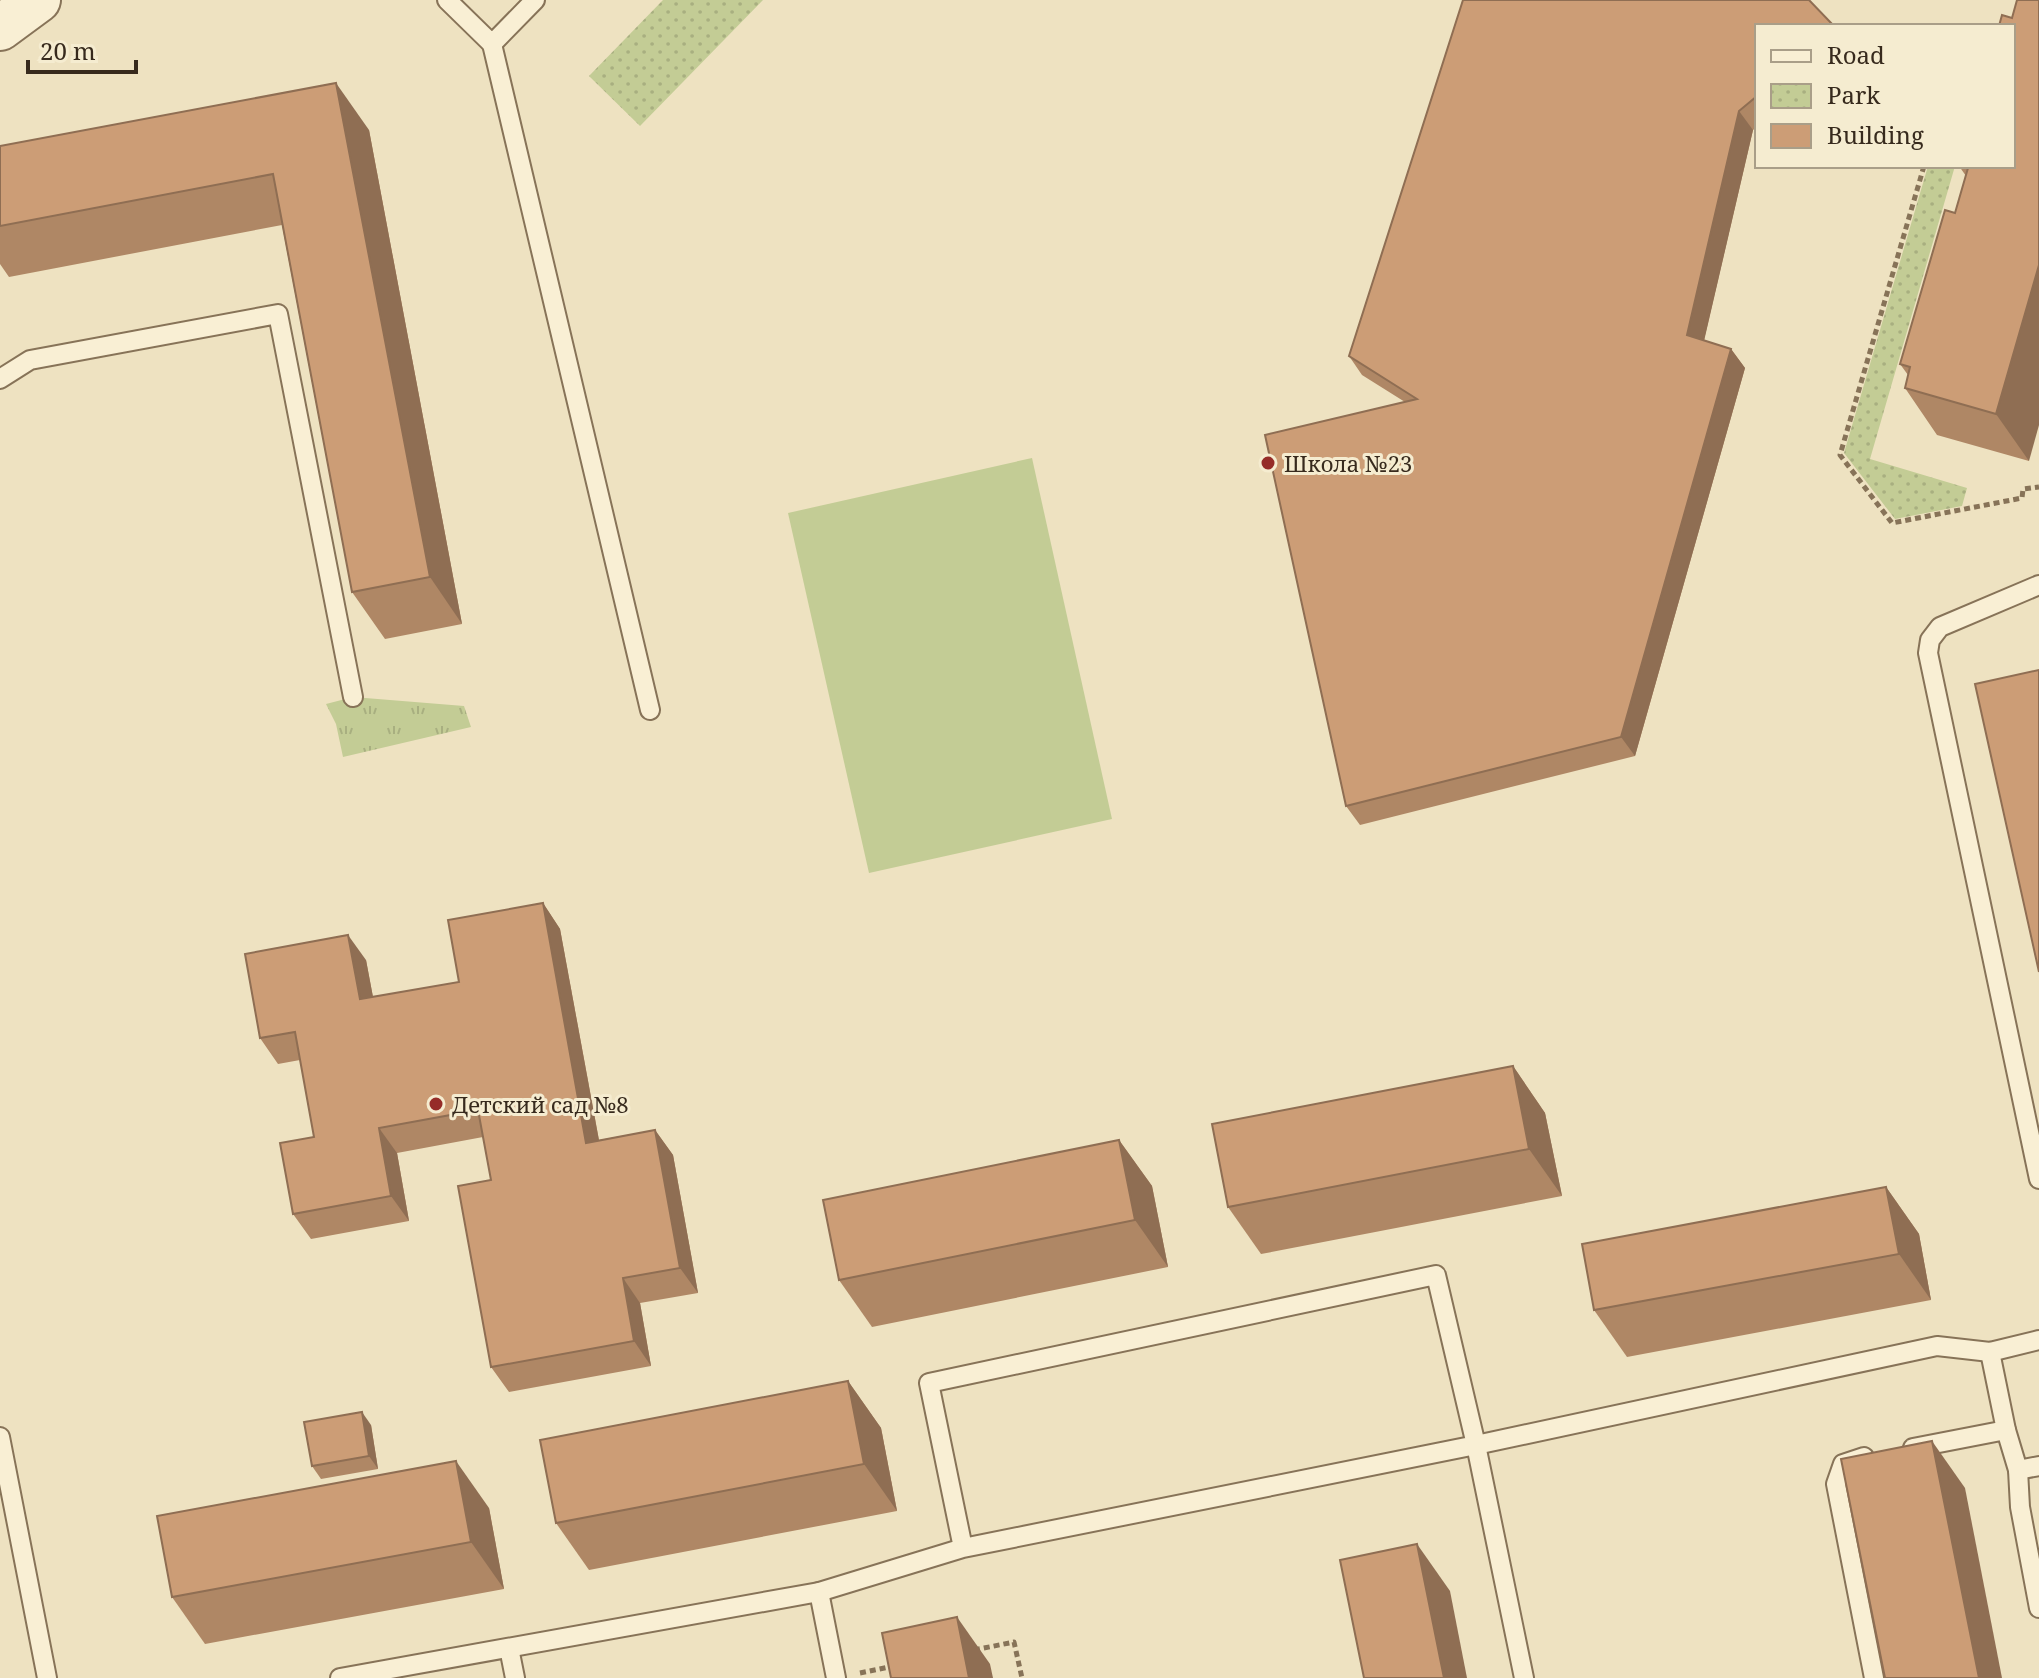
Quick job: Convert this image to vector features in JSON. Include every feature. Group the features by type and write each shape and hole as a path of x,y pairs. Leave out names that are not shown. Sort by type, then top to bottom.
{"street":[{"path":"0,28 38,0"}],"lane":[{"path":"447,0 492,44 650,710"},
{"path":"492,44 535,0"},
{"path":"0,379 30,360 278,314 353,697"},
{"path":"2039,585 1940,627 1930,640 1928,653 2039,1179"},
{"path":"963,1548 929,1383 1436,1275 1476,1445 1524,1678"},
{"path":"340,1678 819,1592 963,1548 1476,1445 1937,1346 1990,1352 2039,1340"},
{"path":"1990,1352 2006,1430 2018,1470 2020,1507 2039,1608"},
{"path":"1874,1678 1836,1484 1843,1464 2006,1430"},
{"path":"0,1437 47,1678"},
{"path":"2018,1470 2039,1466"},
{"path":"819,1592 836,1678"},
{"path":"509,1648 515,1678"}],"path":[{"path":"1923,168 1840,455 1892,523 2022,498 2023,489 2039,487"},
{"path":"970,1651 1014,1642 1022,1678"},
{"path":"836,1678 895,1666"}],"green space":[{"path":"663,0 763,0 640,126 589,76"},
{"path":"1927,168 1954,168 1870,459 1967,488 1962,506 1895,519 1844,453"},
{"path":"1032,458 1112,819 869,873 788,513"},
{"path":"353,697 464,706 471,727 343,757 336,724 326,704"}],"building":[{"path":"1463,0 1809,0 1832,24 1755,24 1755,98 1739,111 1687,335 1731,349 1621,737 1346,806 1265,435 1417,399 1349,356"},
{"path":"2017,0 2039,0 2039,265 1996,414 1905,388 1910,367 1900,364 1945,210 1955,213 1968,168 2015,168 2015,24 2000,24 2002,15 2012,18"},
{"path":"336,83 430,577 352,592 273,174 0,226 0,146"},
{"path":"2039,670 2039,972 1975,684"},
{"path":"543,903 586,1143 655,1130 680,1268 623,1278 634,1341 491,1367 458,1186 491,1180 478,1110 379,1128 391,1196 293,1214 280,1143 314,1137 295,1032 260,1038 245,954 348,935 360,999 459,982 448,920"},
{"path":"1513,1066 1529,1149 1228,1207 1212,1124"},
{"path":"1119,1140 1135,1220 839,1280 823,1200"},
{"path":"1886,1187 1899,1254 1594,1310 1582,1244"},
{"path":"848,1381 864,1464 556,1523 540,1440"},
{"path":"362,1412 369,1456 312,1466 304,1422"},
{"path":"1932,1441 1979,1678 1885,1678 1841,1459"},
{"path":"456,1461 471,1542 172,1597 157,1516"},
{"path":"1417,1544 1444,1678 1364,1678 1340,1560"},
{"path":"957,1617 969,1678 891,1678 882,1633"}],"place":[{"name":"Школа №23","path":"1268,463"},
{"name":"Детский сад №8","path":"436,1104"}]}
